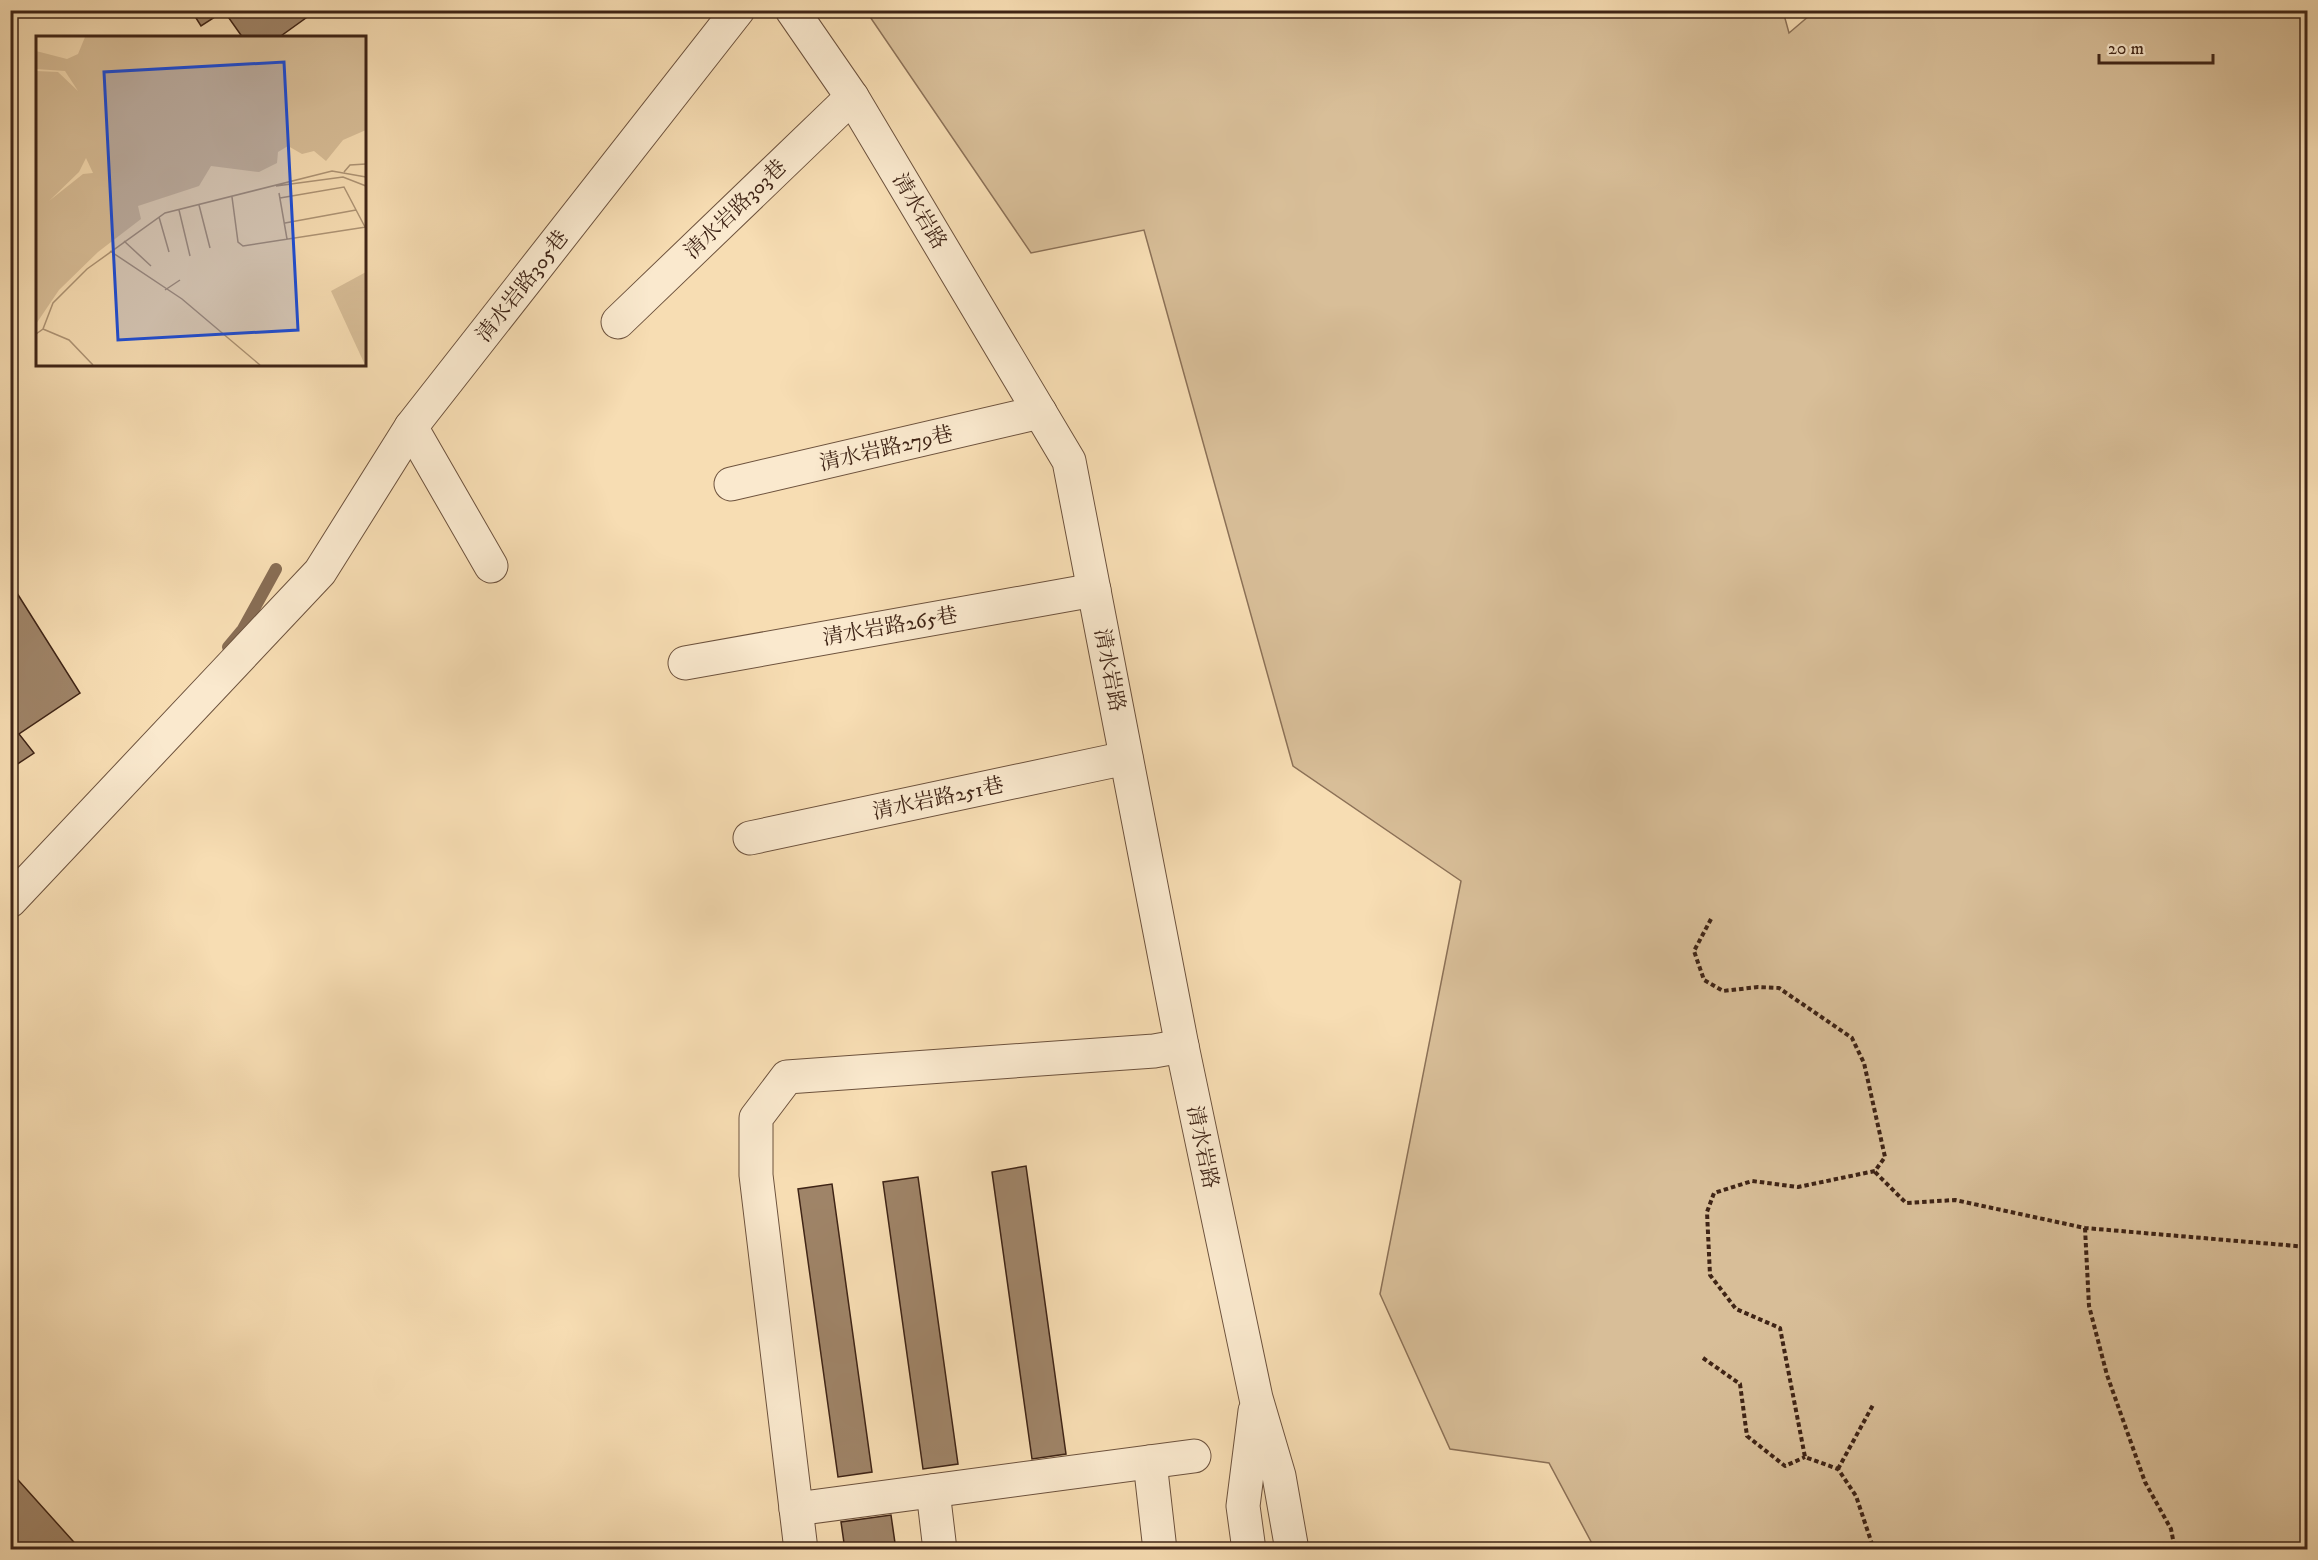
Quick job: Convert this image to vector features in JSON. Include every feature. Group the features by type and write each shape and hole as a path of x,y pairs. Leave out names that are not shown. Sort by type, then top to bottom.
{"street":[{"name":"清水岩路305巷","path":"10,901 320,572 411,427 738,10"},
{"name":"清水岩路","path":"792,10 852,97 1069,461 1182,1046 1256,1398 1279,1476 1292,1550"},
{"name":"清水岩路303巷","path":"618,322 852,97"},
{"name":"清水岩路279巷","path":"731,484 1040,412"},
{"path":"411,427 490,566"},
{"name":"清水岩路265巷","path":"685,663 1094,590"},
{"name":"清水岩路251巷","path":"750,838 1126,758"},
{"path":"801,1550 756,1174 756,1118 788,1077 1143,1052 1182,1046"},
{"name":"清水岩路","path":"1249,1550 1243,1506 1256,1398"},
{"path":"796,1509 1194,1456"},
{"path":"1150,1462 1160,1550"},
{"path":"933,1491 940,1550"}],"path":[{"path":"1711,918 1694,951 1704,980 1723,992 1758,987 1779,988 1852,1038 1864,1063 1885,1157 1875,1172 1798,1187 1752,1182 1714,1193 1707,1212 1710,1275 1736,1309 1780,1328 1804,1457"},
{"path":"1875,1172 1906,1203 1955,1200 2085,1228 2307,1247"},
{"path":"2085,1228 2090,1305 2107,1375 2145,1482 2171,1529 2175,1550"},
{"path":"1703,1358 1740,1384 1748,1436 1785,1466 1804,1457 1838,1469 1856,1496 1874,1550"},
{"path":"1838,1469 1873,1405"}],"shaded area":[{"path":"1816,10 2307,11 2307,1549 1595,1549 1549,1463 1450,1449 1380,1294 1461,881 1293,766 1144,230 1031,253 866,11 1783,11 1789,33"}],"building":[{"path":"191,10 317,10 281,36 242,36 224,11 201,26"},
{"path":"10,582 80,693 19,734 34,753 10,769"},
{"path":"1026,1166 1066,1454 1032,1459 992,1172"},
{"path":"918,1177 958,1464 923,1469 883,1182"},
{"path":"832,1184 872,1472 838,1477 798,1189"},
{"path":"10,1471 81,1550 10,1550"},
{"path":"891,1515 896,1550 845,1550 841,1522"}],"waterway":[{"path":"228,647 243,629 276,569"}]}
